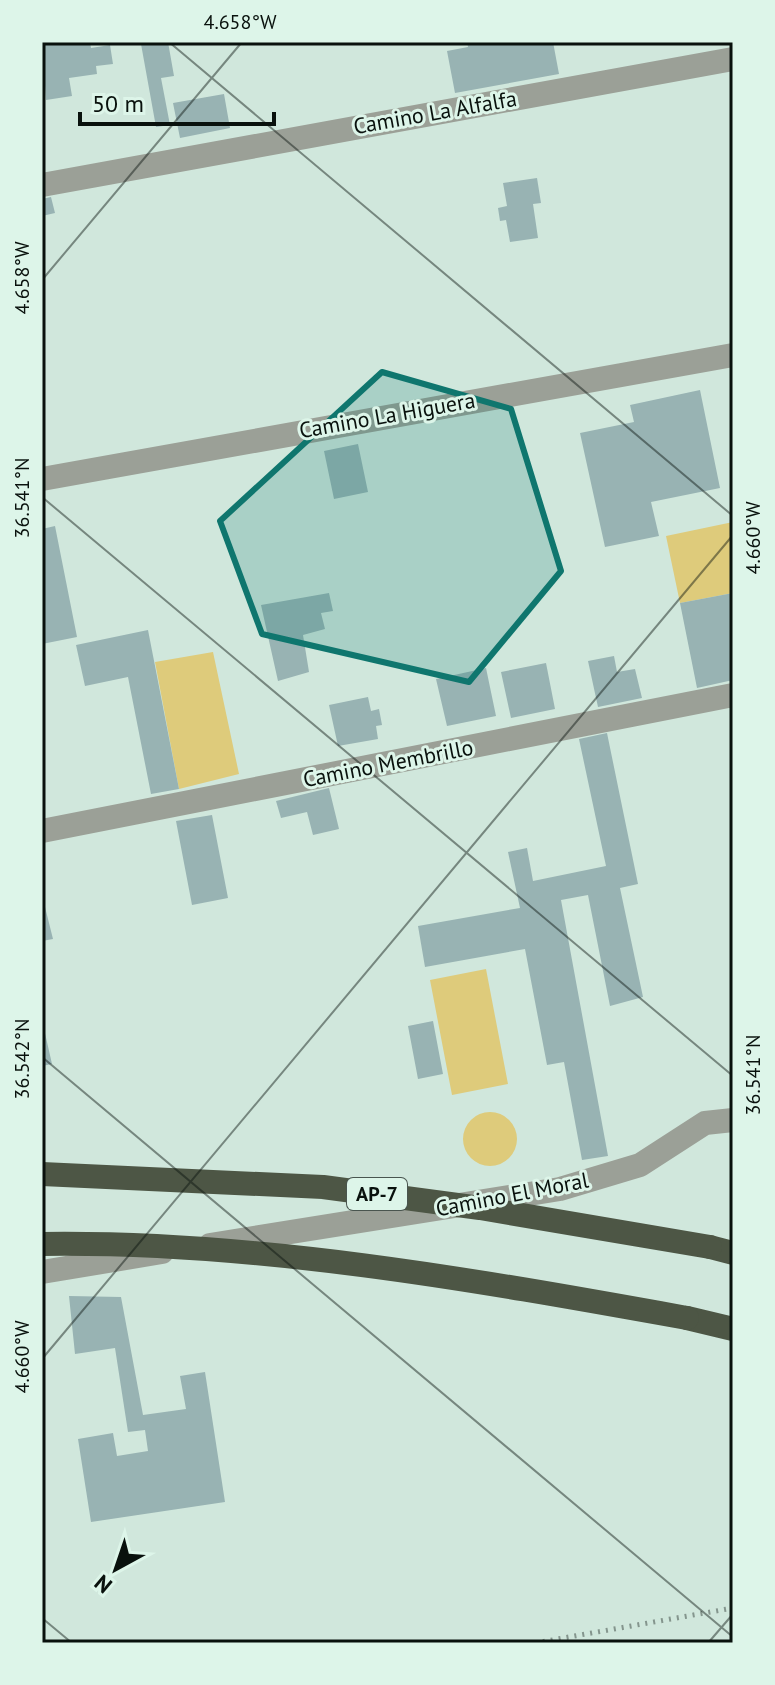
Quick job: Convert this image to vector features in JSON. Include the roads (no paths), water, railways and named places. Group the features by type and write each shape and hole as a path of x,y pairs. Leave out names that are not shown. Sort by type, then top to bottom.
{"highway":[{"name":"AP-7","path":"42,1174 323,1187 480,1208 721,1250"},
{"path":"42,1244 265,1255 467,1279 733,1329"}],"street":[{"name":"Camino La Alfalfa","path":"42,185 733,59"},
{"name":"Camino La Higuera","path":"42,479 733,355"},
{"name":"Camino Membrillo","path":"42,831 733,695"},
{"name":"Camino El Moral","path":"42,1272 560,1189 640,1165 705,1123 733,1120"}]}
